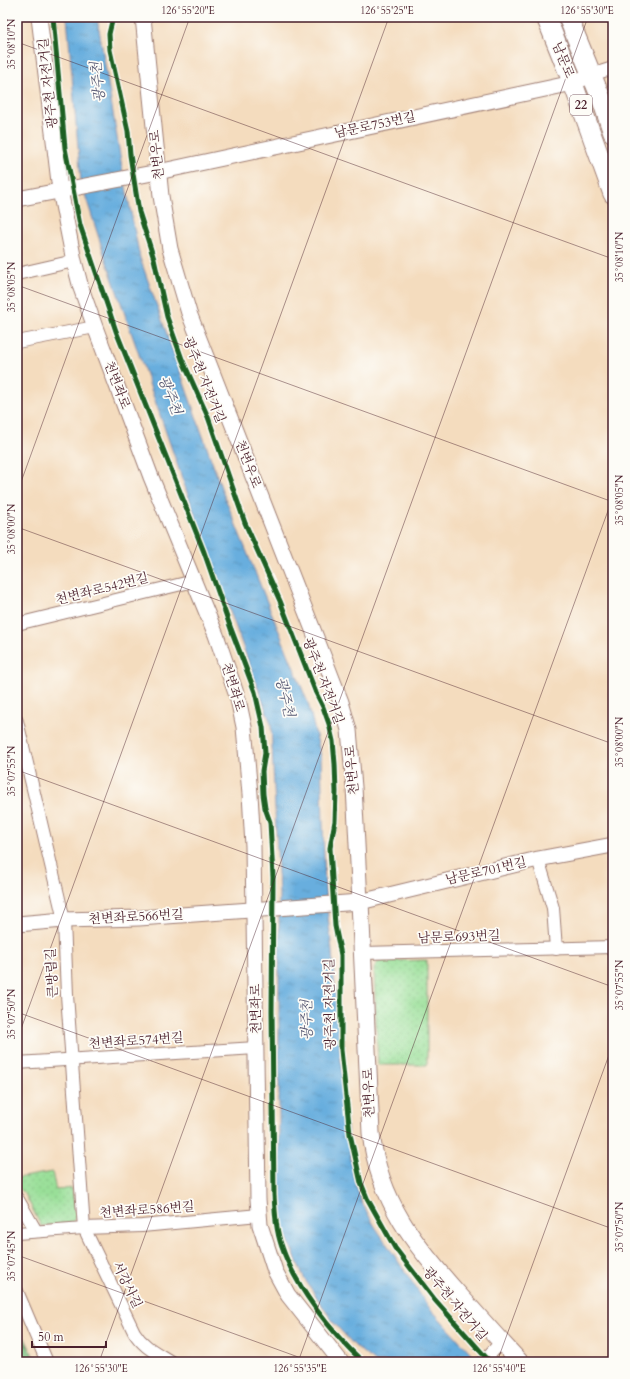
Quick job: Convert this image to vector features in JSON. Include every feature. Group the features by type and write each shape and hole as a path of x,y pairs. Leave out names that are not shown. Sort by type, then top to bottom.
{"main road":[{"name":"남문로","path":"546,17 613,194"},
{"name":"남문로","path":"568,17 603,103 613,133"},
{"name":"천변우로","path":"360,902 364,953 371,1132 377,1166 382,1182 396,1211 414,1240 437,1271 520,1362"}],"street":[{"name":"천변좌로","path":"39,17 60,190 81,288 151,477 216,635 237,694 244,727 250,794 255,909 260,1226 275,1271 288,1295 341,1362"},
{"name":"천변우로","path":"143,17 158,172 170,249 189,313 341,702 349,730 354,787 360,902"},
{"path":"591,76 613,68"},
{"name":"남문로753번길","path":"17,199 158,172 572,83 591,76"},
{"path":"17,274 74,261"},
{"path":"17,342 95,328"},
{"name":"천변좌로542번길","path":"17,624 194,581"},
{"name":"큰방림길","path":"17,722 23,770 64,920 71,1060 84,1228"},
{"name":"남문로701번길","path":"255,909 360,902 538,859 613,845"},
{"path":"538,859 554,908 556,949"},
{"name":"천변좌로566번길","path":"17,924 64,920 139,918 255,909"},
{"name":"남문로693번길","path":"364,953 613,947"},
{"name":"천변좌로574번길","path":"17,1063 256,1048"},
{"path":"17,1198 36,1231"},
{"name":"천변좌로586번길","path":"17,1233 84,1228 142,1226 259,1215"},
{"name":"서강사길","path":"84,1228 137,1337 145,1346 171,1362"},
{"path":"17,1291 48,1362"},
{"path":"486,1359 501,1342"}],"green space":[{"path":"427,960 427,1065 378,1065 375,966 382,961"},
{"path":"52,1172 56,1190 72,1188 76,1217 73,1223 41,1226 26,1196 17,1187 17,1178"},
{"path":"17,1321 36,1362 17,1362"}],"water":[{"name":"광주천","path":"67,17 97,17 122,167 140,258 223,493 308,703 321,756 325,890 332,951 346,1121 353,1175 361,1201 374,1225 428,1306 479,1362 375,1362 355,1346 333,1322 304,1278 282,1226 279,1209 279,894 271,724 184,484 105,257 81,182"}],"cycle path":[{"name":"광주천 자전거길","path":"53,17 65,148 80,225 116,331 204,552 255,692 263,727 265,753 262,771 263,794 265,808 270,822 273,877 272,1011 274,1195 278,1235 288,1262 305,1293 327,1323 363,1362"},
{"name":"광주천 자전거길","path":"113,17 109,34 110,50 128,131 130,155 139,212 154,259 167,317 182,359 208,417 245,523 280,601 316,693 323,707 333,741 336,792 335,821 330,848 335,926 341,955 341,1050 350,1134 361,1183 367,1198 395,1248 435,1300 490,1362"}]}
